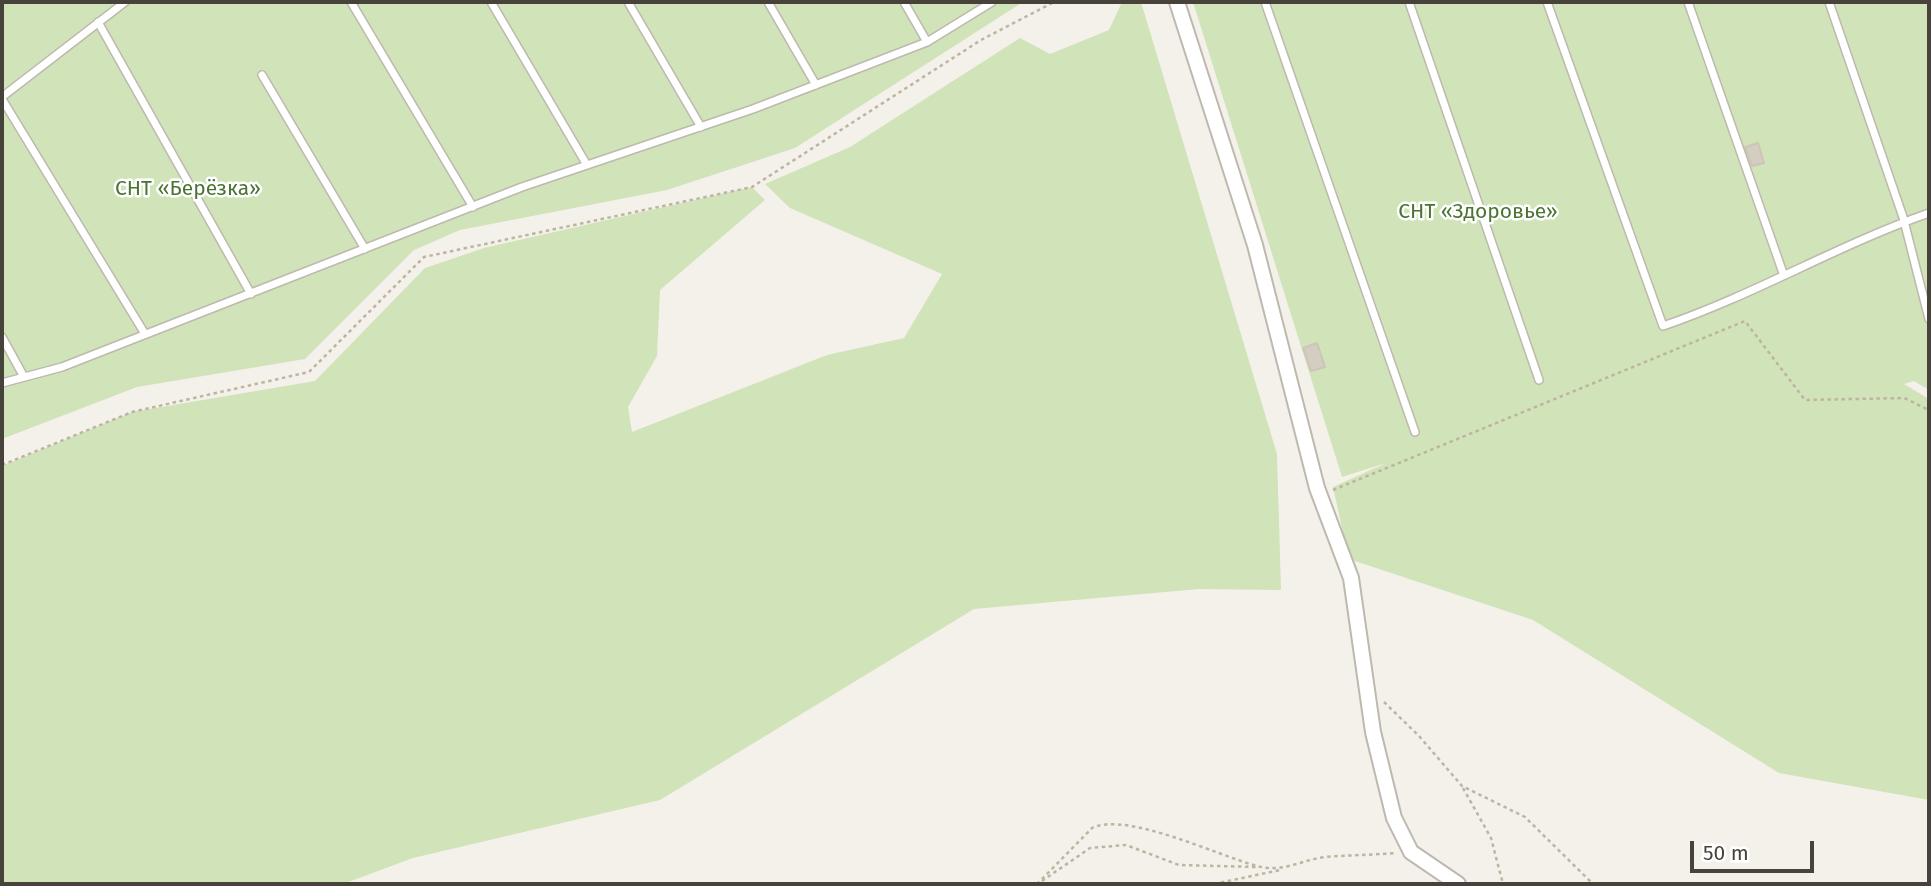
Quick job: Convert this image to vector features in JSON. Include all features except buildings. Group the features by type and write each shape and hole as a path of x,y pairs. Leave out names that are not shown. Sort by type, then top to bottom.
{"street":[{"path":"1177,2 1255,245 1320,495 1351,578 1373,732 1394,818 1411,852 1458,884"}],"lane":[{"path":"125,2 2,98 145,334"},
{"path":"351,2 473,207"},
{"path":"491,2 587,165"},
{"path":"628,2 701,127"},
{"path":"768,2 816,85"},
{"path":"904,2 927,42"},
{"path":"2,383 62,367 473,207 816,85 927,42 992,2"},
{"path":"1265,2 1415,432"},
{"path":"1409,2 1539,380"},
{"path":"1547,2 1663,326 1706,311 1783,273 1904,221 1929,213"},
{"path":"1688,2 1783,273"},
{"path":"1829,2 1904,221 1929,319"},
{"path":"98,22 251,294"},
{"path":"262,75 365,249"},
{"path":"2,337 24,377"}],"path":[{"path":"2,465 132,412 309,372 424,257 752,187 982,40 1054,2"},
{"path":"1320,495 1745,321 1805,400 1904,398 1929,410"},
{"path":"1368,687 1419,736 1462,786 1491,838 1503,884"},
{"path":"1462,786 1525,817 1593,884"},
{"path":"1259,867 1150,830 1101,823 1092,828 1037,884 1090,848 1126,845 1192,867 1279,869 1297,866"},
{"path":"1214,884 1322,858 1411,852"}],"green space":[{"name":"СНТ «Берёзка»","path":"2,2 1023,2 795,148 667,190 460,230 414,250 305,359 137,387 2,439"},
{"path":"1122,2 1141,2 1277,454 1281,590 1199,589 974,609 660,800 413,858 343,884 2,884 2,466 132,412 315,381 425,268 484,248 752,187 765,200 660,290 657,356 628,407 632,432 827,355 904,338 942,274 790,208 765,184 850,147 1020,38 1050,54 1109,30"},
{"name":"СНТ «Здоровье»","path":"1193,2 1929,2 1929,390 1914,381 1904,384 1929,399 1929,800 1779,773 1533,620 1349,559 1333,487 1386,463 1342,477"}]}
